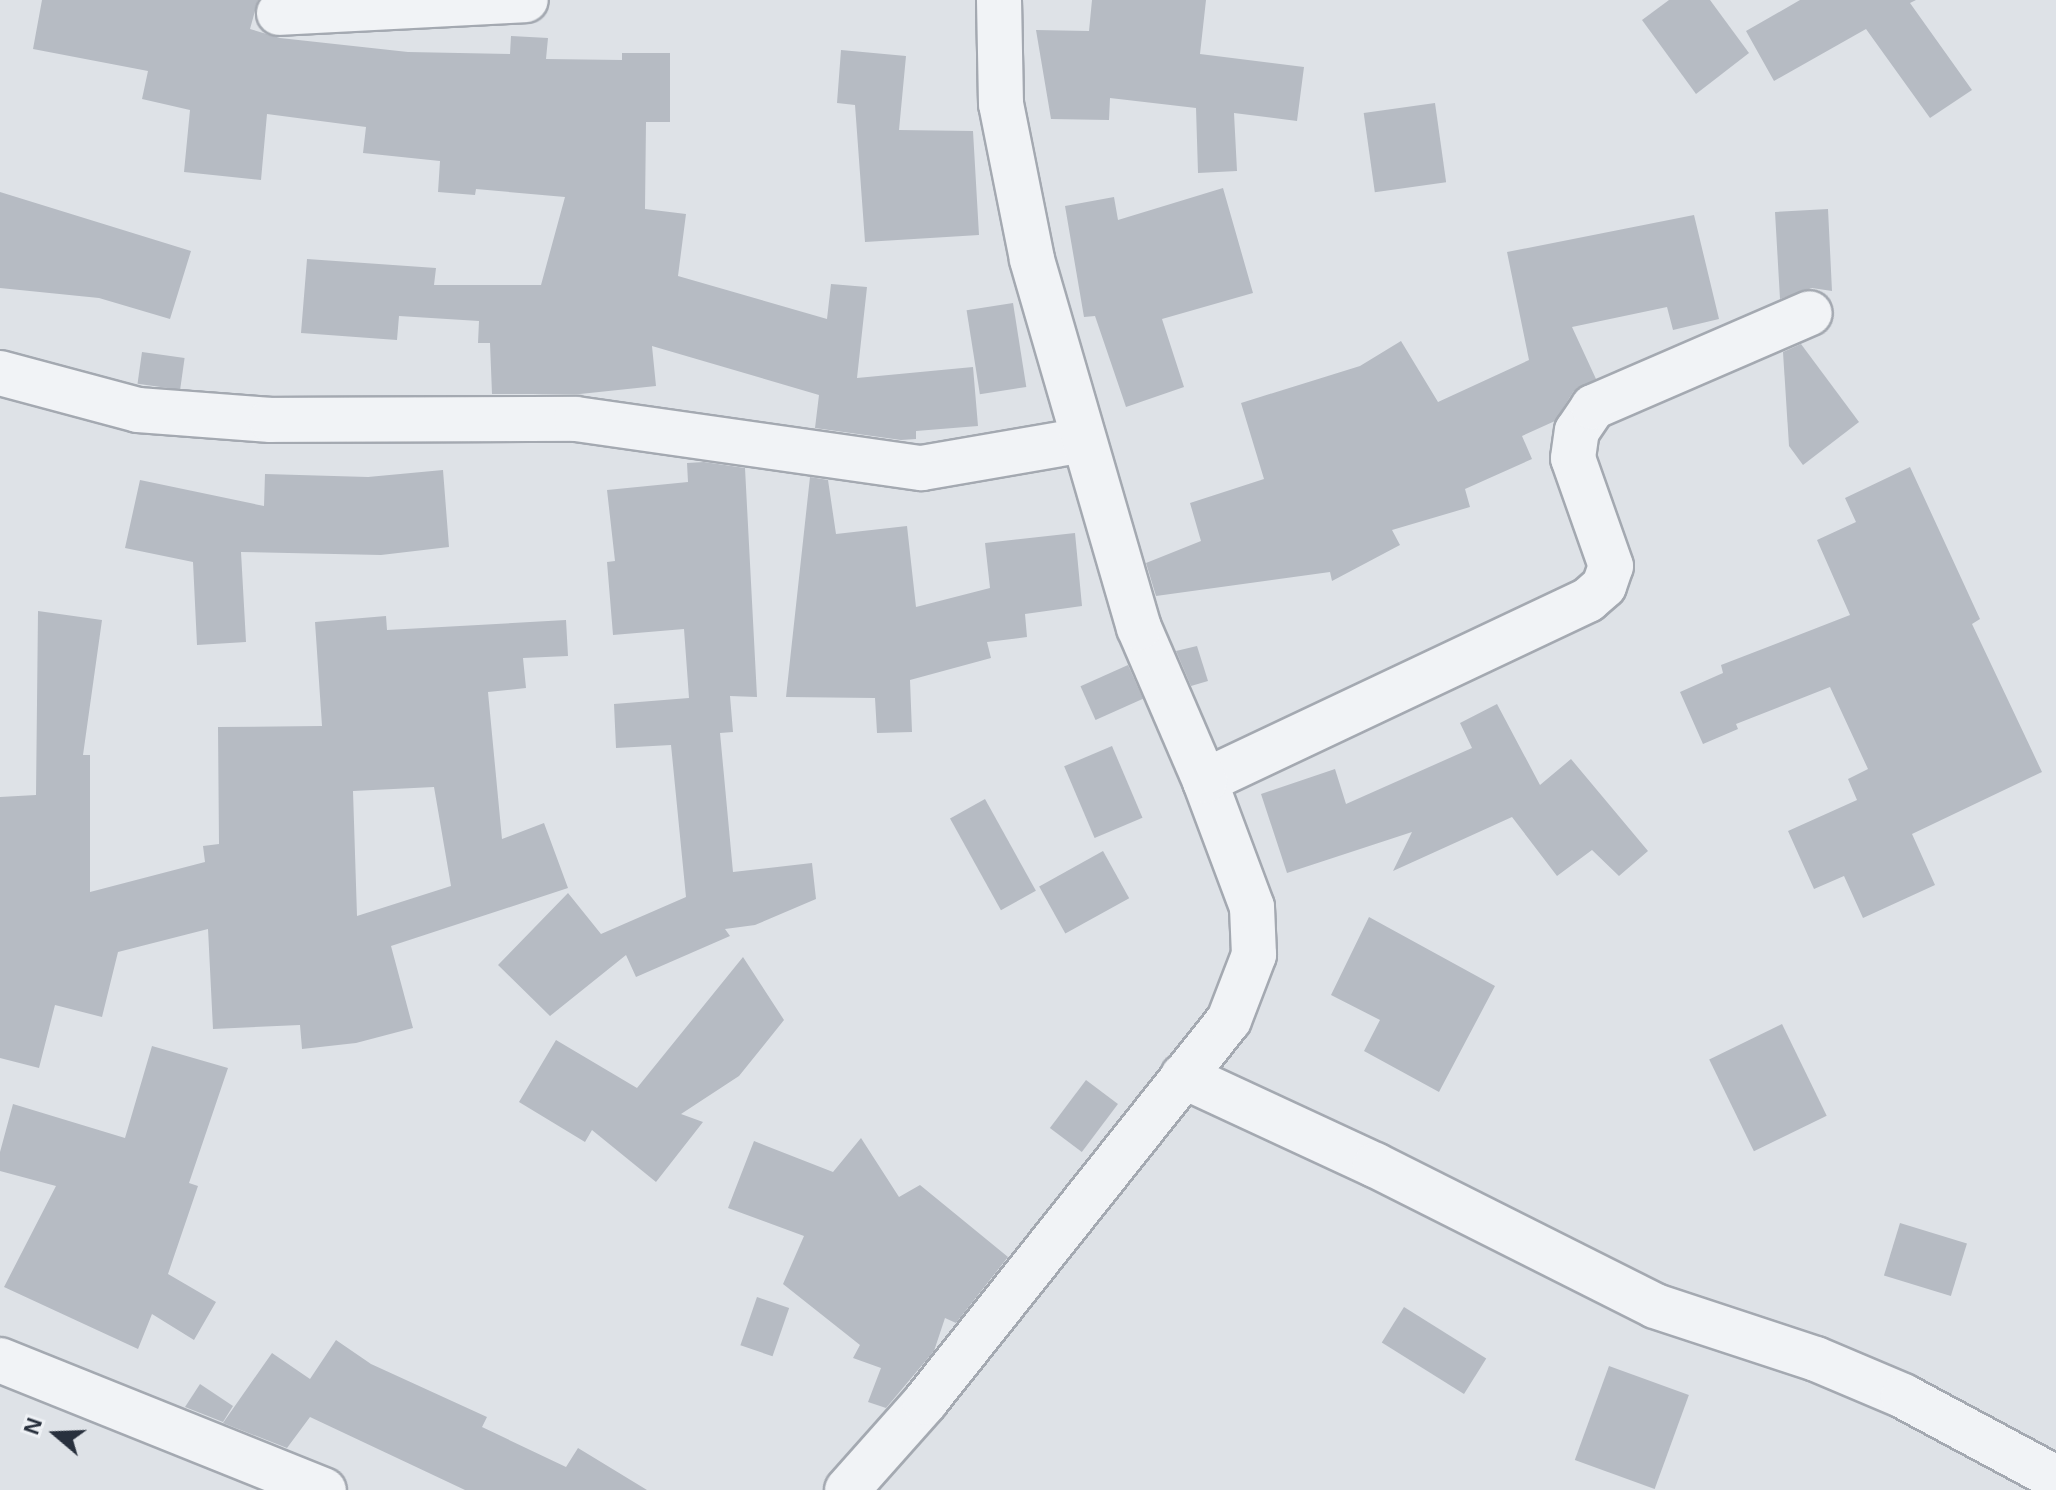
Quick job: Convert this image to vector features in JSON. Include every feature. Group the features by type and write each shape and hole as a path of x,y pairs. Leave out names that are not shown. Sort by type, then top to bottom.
{"street":[{"path":"279,13 526,0"},
{"path":"847,1490 925,1402 1229,1020 1254,955 1252,907 1205,781 1139,628 1032,259 1004,119 999,0"},
{"path":"1205,781 1588,600 1604,586 1611,566 1573,458 1577,431 1593,407 1810,313"},
{"path":"0,373 138,410 271,420 576,419 922,468 1084,440"},
{"path":"1183,1076 1375,1165 1655,1306 1816,1359 1903,1396 2056,1478"},
{"path":"0,1360 324,1490"}],"building":[{"path":"42,0 258,0 250,29 280,38 408,52 510,54 511,36 548,38 546,59 622,60 622,53 670,53 670,122 646,122 645,209 686,214 678,276 827,319 831,284 867,287 857,378 973,367 978,426 916,431 916,439 901,440 815,428 819,395 652,346 656,386 580,394 492,394 490,343 478,343 479,321 399,316 397,340 301,333 307,259 436,268 434,285 541,285 565,197 476,189 475,195 438,192 440,161 363,153 366,127 267,114 261,180 184,172 190,110 142,99 148,71 33,49"},
{"path":"1092,0 1206,0 1200,54 1304,67 1297,121 1234,113 1237,171 1198,173 1196,108 1110,98 1109,120 1051,119 1036,30 1089,31"},
{"path":"1669,0 1710,0 1749,53 1696,94 1642,20"},
{"path":"1800,0 1916,0 1910,3 1972,90 1930,118 1866,29 1774,81 1746,31"},
{"path":"841,50 906,56 899,130 973,131 979,235 865,242 855,105 837,103"},
{"path":"1435,103 1446,182 1375,192 1364,113"},
{"path":"1223,188 1253,293 1162,319 1184,387 1126,407 1095,316 1084,317 1065,206 1114,197 1118,220"},
{"path":"0,192 191,251 170,319 99,298 0,288"},
{"path":"1828,209 1832,291 1812,288 1780,299 1775,212"},
{"path":"1694,215 1719,319 1673,330 1667,307 1572,327 1596,379 1573,392 1555,421 1522,436 1532,459 1465,489 1470,507 1392,530 1400,545 1332,581 1330,572 1156,596 1146,563 1201,541 1190,503 1264,479 1241,403 1360,366 1401,341 1438,402 1529,360 1507,252"},
{"path":"1013,303 1026,387 980,394 967,310"},
{"path":"1801,344 1859,422 1803,465 1789,446 1783,352"},
{"path":"142,352 185,358 180,390 138,384"},
{"path":"704,462 745,468 757,697 730,696 733,732 720,733 733,872 812,863 816,899 755,925 725,929 730,936 636,977 626,955 550,1016 498,965 568,893 601,934 686,897 671,745 616,748 614,704 689,698 684,629 613,635 607,562 615,561 607,490 688,482 687,463"},
{"path":"1910,467 1980,619 1972,624 2042,772 1912,834 1935,885 1863,918 1844,876 1814,889 1788,831 1857,800 1848,779 1868,769 1830,687 1736,724 1738,729 1703,744 1680,692 1723,673 1721,665 1850,615 1817,540 1856,522 1845,498"},
{"path":"443,470 449,547 381,555 241,552 246,642 197,645 193,562 125,548 140,480 264,506 265,474 368,477"},
{"path":"810,477 828,480 836,534 907,526 916,607 990,588 985,543 1075,533 1082,606 1025,614 1027,637 987,642 991,658 910,680 912,732 877,733 875,698 786,697"},
{"path":"38,611 102,620 83,755 90,755 90,892 205,862 203,846 219,844 218,727 322,726 315,622 386,616 387,630 566,620 568,656 523,658 526,688 488,692 502,839 544,823 568,888 391,946 413,1028 356,1043 302,1049 300,1025 213,1029 208,929 118,952 102,1017 55,1005 39,1068 0,1058 0,797 36,795","holes":["434,787 451,886 357,916 353,791"]},
{"path":"1197,646 1208,681 1191,686 1176,651"},
{"path":"1128,665 1143,699 1096,720 1080,686"},
{"path":"1497,704 1540,785 1571,759 1648,851 1619,876 1592,850 1557,876 1512,817 1393,871 1412,832 1287,873 1261,794 1335,769 1346,804 1472,748 1460,723"},
{"path":"1112,746 1142,818 1095,838 1064,766"},
{"path":"985,799 1036,891 1001,910 950,818"},
{"path":"1103,851 1129,898 1065,934 1039,886"},
{"path":"1369,917 1495,986 1439,1092 1364,1051 1380,1020 1331,995"},
{"path":"743,957 784,1020 739,1076 681,1114 703,1122 656,1182 592,1130 585,1142 519,1102 556,1040 637,1088"},
{"path":"1782,1024 1827,1116 1754,1151 1709,1060"},
{"path":"152,1046 228,1068 189,1183 198,1186 168,1274 216,1302 194,1340 152,1314 138,1349 4,1287 56,1186 0,1171 0,1152 13,1104 125,1138"},
{"path":"1086,1080 1118,1104 1082,1152 1050,1128"},
{"path":"861,1138 899,1197 920,1185 1008,1257 956,1323 945,1318 934,1351 886,1408 868,1402 881,1368 853,1358 860,1345 783,1284 804,1236 728,1208 754,1141 833,1172"},
{"path":"1900,1223 1967,1243 1951,1296 1884,1276"},
{"path":"757,1297 789,1308 773,1356 740,1345"},
{"path":"1404,1307 1486,1358 1464,1394 1382,1343"},
{"path":"336,1340 371,1364 487,1417 482,1427 566,1467 578,1448 647,1490 465,1490 310,1417 287,1448 223,1423 272,1353 310,1379"},
{"path":"1609,1366 1689,1395 1655,1489 1575,1460"},
{"path":"200,1384 233,1406 223,1422 185,1407"}]}
